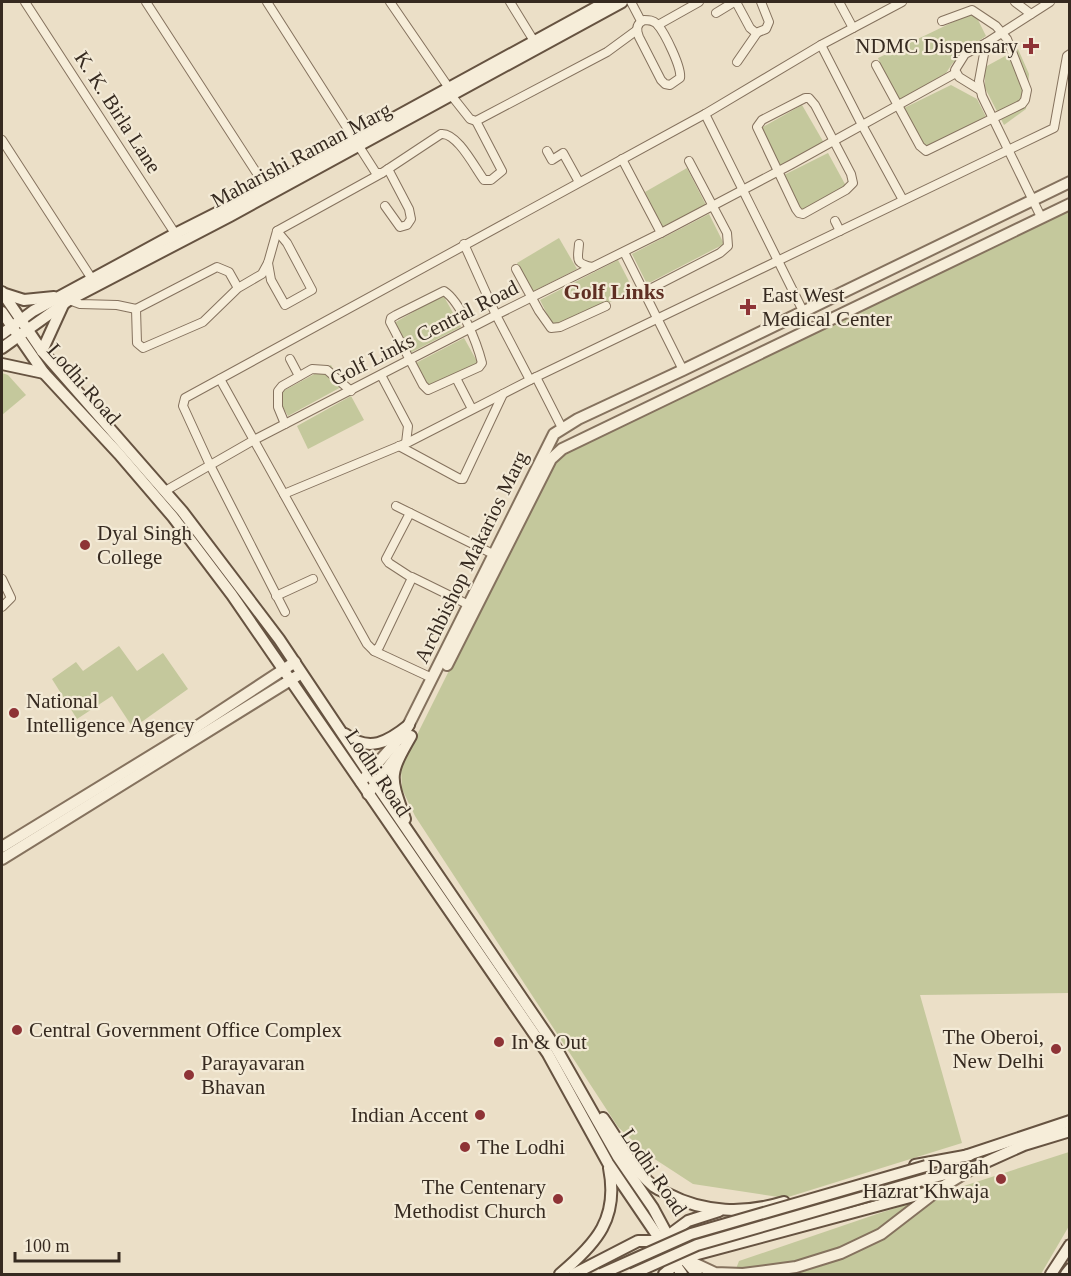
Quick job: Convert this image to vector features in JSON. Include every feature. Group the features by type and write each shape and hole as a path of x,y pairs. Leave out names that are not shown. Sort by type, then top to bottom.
{"main road":[{"name":"Maharishi Raman Marg","path":"450,92 534,41 606,2"},
{"name":"Maharishi Raman Marg","path":"2,348 92,279 268,191 622,2"},
{"name":"Archbishop Makarios Marg","path":"368,794 410,730 497,556 554,434 562,428 1070,182"},
{"name":"Archbishop Makarios Marg","path":"361,782 405,732 410,730 432,678 469,605 551,459 562,449 1070,204"},
{"name":"Maharishi Raman Marg","path":"2,334 16,323 64,301 177,238"},
{"path":"2,292 24,300 64,301 42,351"},
{"path":"2,292 16,323"},
{"name":"Lodhi Road","path":"2,312 16,323 23,333 44,373 119,454 173,518 232,595 548,1054 608,1163 665,1239"},
{"name":"Lodhi Road","path":"23,333 42,351 165,491 244,590 303,673 556,1048 618,1158 654,1208 665,1239"},
{"path":"2,364 44,373"},
{"path":"2,847 184,735 295,662"},
{"path":"2,859 303,673"},
{"path":"340,730 353,740 365,744 390,740 410,730"},
{"path":"410,730 393,775 394,789 410,834"},
{"path":"580,1088 612,1130 631,1162 652,1186 681,1201 722,1210"},
{"path":"601,1275 691,1234 970,1155 1070,1121"},
{"path":"679,1261 715,1273 743,1274 796,1267 841,1253 881,1234 942,1186 975,1167 1024,1145 1070,1131"},
{"path":"574,1275 638,1241 665,1239 688,1221 722,1210 773,1205 931,1161 970,1155"},
{"path":"560,1275 587,1250 600,1234 610,1210 612,1186 608,1163"},
{"path":"632,1275 697,1245 975,1167"},
{"path":"664,1275 679,1261 903,1199 942,1186"},
{"name":"Lodhi Road","path":"675,1236 683,1242 686,1252 679,1261 666,1263 659,1257 657,1249 665,1239 675,1236"},
{"path":"1051,1275 1070,1245"},
{"path":"601,1261 614,1264 623,1275"},
{"name":"Lodhi Road","path":"679,1261 682,1275"},
{"name":"Lodhi Road","path":"679,1261 697,1275"},
{"path":"1066,1275 1070,1269"}],"street":[{"name":"K. K. Birla Lane","path":"25,2 177,238"},
{"path":"146,2 268,191"},
{"path":"267,2 373,170 379,174 385,171"},
{"path":"136,309 137,343 143,348 203,322 238,288 262,274 268,263 277,231 385,171 441,134 445,133 452,137 467,154 484,180 491,180 502,171 476,121 470,119 450,92 390,2"},
{"path":"510,2 534,41"},
{"path":"631,2 641,21"},
{"path":"658,25 699,2"},
{"path":"716,14 735,2 750,28 757,33"},
{"path":"737,62 757,33 766,29 769,22 761,2"},
{"path":"838,2 853,28"},
{"path":"285,612 210,465 183,406 183,401 464,244 705,114 821,45 902,2"},
{"path":"1015,2 1031,14"},
{"path":"1041,217 980,90 956,73 956,66 963,57 1050,2"},
{"path":"876,65 920,146 926,151 1022,104 1026,96 1025,85 1002,32 972,10 942,21"},
{"path":"476,121 607,52 637,30 641,21"},
{"path":"637,30 661,80 670,85 680,78 681,74 676,60 658,25 652,21 641,21"},
{"path":"980,90 981,63 986,43"},
{"path":"821,45 903,200"},
{"path":"284,494 403,444 533,378 1054,128 1067,56 1070,54"},
{"path":"963,57 975,57 981,63"},
{"name":"Golf Links Central Road","path":"165,491 254,440 777,172 956,73"},
{"path":"809,98 834,141 853,183 846,190 807,212 799,213 777,172 757,130 758,123 800,100 809,98"},
{"path":"705,114 803,311"},
{"path":"2,140 92,279"},
{"path":"547,151 552,160 563,153 579,182"},
{"path":"622,159 661,233"},
{"path":"644,292 726,250 728,246 727,233 689,161"},
{"path":"385,171 409,209 411,219 407,225 400,227 385,206"},
{"path":"835,220 840,231"},
{"path":"268,263 271,280 285,305 312,290 287,243 277,231"},
{"path":"464,244 496,315 562,428"},
{"path":"579,244 577,256 579,261 582,265 592,267"},
{"path":"624,252 683,370"},
{"path":"64,301 117,305 136,309 217,267 229,272 238,288"},
{"path":"516,269 547,324 555,328 606,306"},
{"path":"444,291 448,293 470,329 481,364 428,390 423,385 390,322 391,318 444,291"},
{"path":"290,358 299,376"},
{"path":"285,424 278,407 278,391 282,386 312,369 327,369 351,391"},
{"path":"381,375 408,426 403,444"},
{"path":"456,378 472,410"},
{"path":"220,379 367,644 374,651 432,678"},
{"path":"403,444 463,479 503,394"},
{"path":"396,506 497,556"},
{"path":"410,513 386,559 388,563 469,605"},
{"path":"374,651 379,647 412,577"},
{"path":"2,579 11,598 2,607"},
{"path":"276,596 313,579"}],"green space":[{"path":"974,12 986,36 967,49 946,73 898,101 878,58"},
{"path":"1018,49 1029,74 1026,109 1004,125 985,88 985,67"},
{"path":"951,85 977,99 987,119 924,151 902,109"},
{"path":"802,105 824,143 780,167 761,128"},
{"path":"828,153 846,186 802,212 784,175"},
{"path":"687,168 706,205 662,227 645,192"},
{"path":"1069,207 1069,993 920,995 962,1143 785,1198 693,1184 647,1154 618,1127 415,816 402,789 401,767 552,464 560,456"},
{"path":"709,214 724,244 647,284 632,254"},
{"path":"559,238 577,269 532,292 517,263"},
{"path":"618,260 634,291 554,328 540,300"},
{"path":"443,295 461,327 410,353 394,323"},
{"path":"464,338 478,363 429,389 414,364"},
{"path":"331,365 343,386 288,416 276,395"},
{"path":"2,373 8,375 26,395 2,415"},
{"path":"351,396 364,420 308,449 297,426"},
{"path":"119,646 137,671 163,653 188,689 133,728 112,696 77,719 52,679 76,662 83,671"},
{"path":"1069,1152 1069,1226 1041,1274 734,1274 739,1261"}],"place":[{"name":"NDMC Dispensary","path":"1031,46"},
{"name":"East West Medical Center","path":"748,307"},
{"name":"Dyal Singh College","path":"85,545"},
{"name":"National Intelligence Agency","path":"14,713"},
{"name":"Central Government Office Complex","path":"17,1030"},
{"name":"In & Out","path":"499,1042"},
{"name":"The Oberoi, New Delhi","path":"1056,1049"},
{"name":"Parayavaran Bhavan","path":"189,1075"},
{"name":"Indian Accent","path":"480,1115"},
{"name":"The Lodhi","path":"465,1147"},
{"name":"Dargah Hazrat Khwaja","path":"1001,1179"},
{"name":"The Centenary Methodist Church","path":"558,1199"}],"district":[{"name":"Golf Links","path":"614,291"}]}
